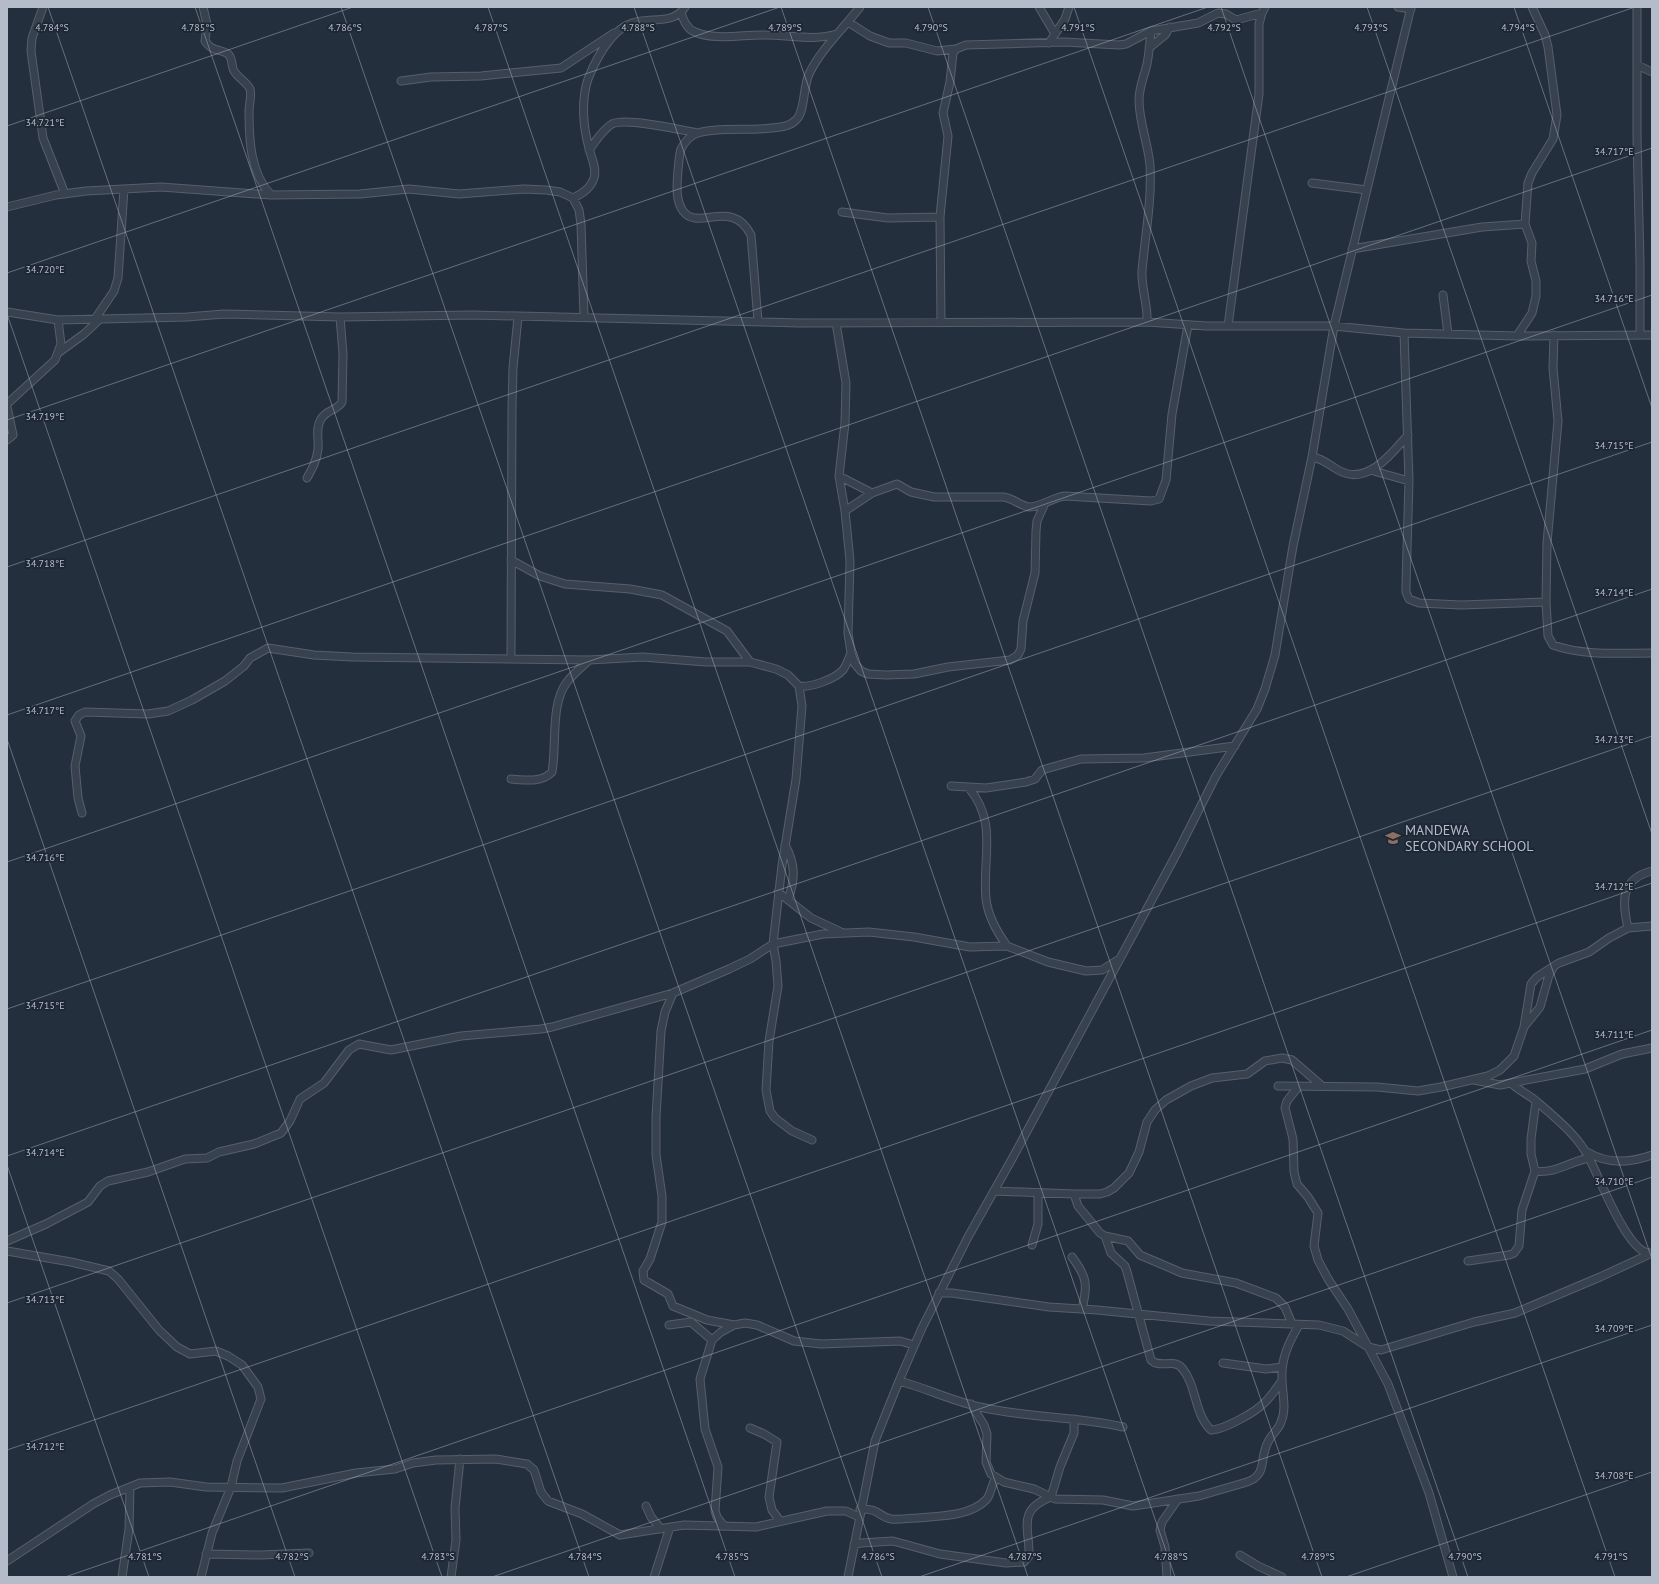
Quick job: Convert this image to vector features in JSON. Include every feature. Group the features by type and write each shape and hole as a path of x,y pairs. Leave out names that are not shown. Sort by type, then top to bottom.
{"street":[{"path":"43,7 32,38 31,51 43,138 65,194"},
{"path":"203,7 208,24 205,41 214,50 231,57 235,73 251,91 249,122 252,154 258,177 271,195"},
{"path":"589,150 606,129 616,123 653,125 698,133 762,130 791,124 798,119 801,110 805,83 809,73 837,34 860,7"},
{"path":"1039,7 1056,34"},
{"path":"1049,43 1065,19 1069,7"},
{"path":"848,1577 860,1509 875,1440 914,1345 968,1237 1120,959 1177,853 1216,776 1256,708 1270,674 1293,546 1312,457 1334,326 1411,8 1398,7"},
{"path":"1518,336 1532,313 1536,296 1536,281 1531,261 1532,243 1525,224 1530,178 1553,139 1557,115 1548,47 1545,35 1532,7"},
{"path":"1637,7 1640,335"},
{"path":"401,81 424,78 481,76 561,68 633,22 664,20 683,10 686,25 694,32 705,35 766,35 807,38 837,34"},
{"path":"848,22 870,36 889,43 906,43 937,51 956,49 970,45 1049,43 1119,45 1126,44 1151,31 1198,23 1218,13 1226,14 1236,20 1263,10"},
{"path":"1228,326 1259,94 1260,24 1263,10"},
{"path":"1149,48 1165,35 1170,27"},
{"path":"573,198 588,189 594,177 594,165 589,150 584,120 585,90 596,63 618,31"},
{"path":"1147,322 1147,301 1142,272 1149,210 1150,172 1148,145 1140,112 1139,98 1141,84 1147,66 1151,31"},
{"path":"941,323 940,217 948,136 943,113 950,82 953,53 956,49"},
{"path":"1637,65 1652,72"},
{"path":"698,133 685,142 681,150 677,181 677,197 683,212 691,218 702,219 726,216 738,220 747,227 751,235 753,250 758,321"},
{"path":"1312,183 1368,190"},
{"path":"7,206 65,194 161,187 271,195 360,194 410,190 474,194 524,189 560,192 573,198 579,210 581,224 584,317"},
{"path":"58,354 84,334 97,319 114,291 118,278 124,189"},
{"path":"842,212 893,218 940,217"},
{"path":"1352,249 1482,227 1525,224"},
{"path":"1443,295 1448,334"},
{"path":"7,312 58,320 187,317 224,314 340,317 473,315 584,317 691,322 1147,322 1228,326 1334,326 1404,333 1518,336 1652,335"},
{"path":"307,478 316,457 318,448 318,426 321,418 326,412 340,405 342,402 343,368 340,317"},
{"path":"511,658 513,590 511,560 513,368 518,317"},
{"path":"7,440 12,437 13,434 7,406 54,360 58,354 61,344 58,320"},
{"path":"836,323 846,383 845,423 840,476 850,561 848,633 851,653 855,664 862,671 874,675 914,674 948,667 1001,662 1015,658 1021,649 1023,620 1035,573 1036,526 1045,503"},
{"path":"845,511 872,493 896,484 911,492 934,497 1003,497 1012,498 1025,506 1030,507 1045,503 1057,497 1065,496 1151,501 1159,499 1166,480 1172,414 1182,349 1188,325"},
{"path":"1404,333 1408,435 1406,592 1409,599 1419,603 1461,605 1546,602"},
{"path":"1554,335 1553,368 1558,421 1547,543 1546,602 1548,636 1553,645 1574,650 1652,653"},
{"path":"1312,457 1322,458 1342,472 1357,474 1370,470 1381,463 1408,435"},
{"path":"1370,470 1408,481"},
{"path":"840,476 872,493"},
{"path":"511,560 540,576 558,583 648,591 662,595 727,631 750,662"},
{"path":"82,813 78,798 75,766 81,736 75,721 79,715 85,712 148,714 168,711 192,700 225,681 244,666 250,658 268,648 314,655 352,658 511,658 589,660 643,657 706,662 750,662 776,669 788,675 799,686 802,706 796,779 778,892 773,944 778,986 769,1042 767,1101 770,1111 775,1118 792,1131 812,1140"},
{"path":"799,686 806,687 813,685 842,670 851,653"},
{"path":"511,780 539,780 548,777 552,772 558,706 561,692 567,682 589,660"},
{"path":"950,786 986,788 1026,782 1035,779 1042,770 1081,760 1144,758 1235,746"},
{"path":"969,788 977,798 986,818 986,899 989,915 996,931 1007,946"},
{"path":"785,845 793,861 794,869 788,900"},
{"path":"1628,928 1623,902 1627,888 1642,874 1652,871"},
{"path":"778,892 811,918 843,932"},
{"path":"1278,1086 1377,1087 1418,1091 1488,1076 1506,1065 1514,1056 1524,1027 1531,984 1537,977 1559,963 1589,952 1609,938 1628,928 1652,926"},
{"path":"7,1241 46,1224 88,1202 100,1186 108,1181 148,1172 185,1159 207,1158 219,1152 259,1142 281,1133 290,1121 300,1099 324,1083 349,1050 359,1044 390,1050 460,1036 541,1030 673,993 729,969 773,944 809,936 843,932 890,934 970,947 1007,946 1048,962 1082,971 1102,970 1120,959"},
{"path":"1524,1027 1540,1007 1549,975 1554,966"},
{"path":"673,993 665,1012 661,1031 656,1117 656,1155 662,1196 662,1222 650,1259 643,1271 643,1278 645,1282 668,1294 671,1304 707,1320 734,1325 757,1325 794,1341 838,1344 900,1340 914,1345"},
{"path":"1472,1080 1500,1085 1585,1069 1622,1054 1652,1048"},
{"path":"994,1191 1038,1194 1100,1194 1114,1188 1129,1173 1139,1152 1147,1122 1155,1110 1166,1100 1191,1086 1212,1078 1247,1074 1265,1061 1282,1058 1292,1060 1322,1086"},
{"path":"1511,1083 1552,1114 1588,1155 1614,1212 1634,1245 1641,1251 1652,1253"},
{"path":"1299,1086 1287,1101 1286,1114 1293,1139 1295,1178 1318,1213 1314,1240 1315,1253 1328,1279 1348,1309 1388,1384 1428,1492 1453,1577"},
{"path":"1468,1261 1509,1255 1517,1250 1519,1246 1522,1210 1535,1171 1531,1154 1531,1138 1536,1101"},
{"path":"1535,1171 1556,1170 1588,1155 1607,1161 1620,1162 1652,1155"},
{"path":"1032,1245 1038,1224 1038,1194"},
{"path":"1074,1194 1078,1206 1100,1233 1105,1236 1128,1241 1140,1255 1182,1273 1236,1283 1271,1296 1285,1307 1296,1324"},
{"path":"1105,1236 1111,1253 1125,1266 1137,1314 1151,1360 1157,1364 1172,1362 1182,1368 1187,1375 1203,1419 1211,1430 1216,1430 1239,1419 1265,1403 1282,1381"},
{"path":"7,1251 71,1262 110,1271 159,1330 184,1352 195,1355 216,1352 238,1361 258,1387 261,1399 237,1461 231,1487 219,1512 200,1576"},
{"path":"939,1293 952,1293 1030,1305 1209,1321 1296,1324 1332,1327 1376,1350 1387,1349 1454,1328 1515,1314 1652,1253"},
{"path":"1072,1257 1083,1271 1086,1280 1086,1296 1082,1309"},
{"path":"669,1325 691,1322 712,1340"},
{"path":"971,1404 984,1425 987,1440 986,1462 991,1474 1004,1482 1034,1489 1051,1497 1066,1500 1103,1500 1133,1506 1178,1499 1227,1488 1258,1477 1262,1469 1267,1442 1282,1422 1282,1367 1285,1352 1296,1324"},
{"path":"724,1526 717,1517 715,1511 718,1467 705,1429 700,1383 702,1369 712,1340 725,1329 734,1325"},
{"path":"1223,1363 1266,1369 1282,1367"},
{"path":"898,1381 971,1404 1036,1417 1092,1421 1123,1427"},
{"path":"1051,1497 1060,1467 1074,1433 1074,1419"},
{"path":"750,1428 777,1442 769,1497 772,1510 780,1520"},
{"path":"451,1577 456,1540 455,1508 460,1459"},
{"path":"7,1561 93,1504 110,1495 140,1483 158,1481 206,1487 282,1488 362,1472 395,1468 423,1462 460,1459 496,1459 527,1464 534,1470 541,1492 548,1501 589,1518 615,1534 631,1535 693,1524 756,1527 780,1520 827,1511 846,1511 859,1517"},
{"path":"860,1509 870,1508 892,1519 951,1515 967,1510 986,1500 990,1496 991,1485 996,1478"},
{"path":"122,1577 129,1529 130,1487"},
{"path":"854,1545 893,1541 940,1554 1019,1563 1024,1562 1030,1556 1027,1523 1032,1509 1036,1503 1051,1497"},
{"path":"1167,1577 1165,1547 1160,1530 1162,1522 1178,1499"},
{"path":"646,1506 651,1517 660,1529"},
{"path":"654,1577 670,1527"},
{"path":"206,1554 260,1555 309,1552"},
{"path":"1240,1555 1254,1564 1282,1577"}],"place":[{"name":"MANDEWA SECONDARY SCHOOL","path":"1393,838"}]}
